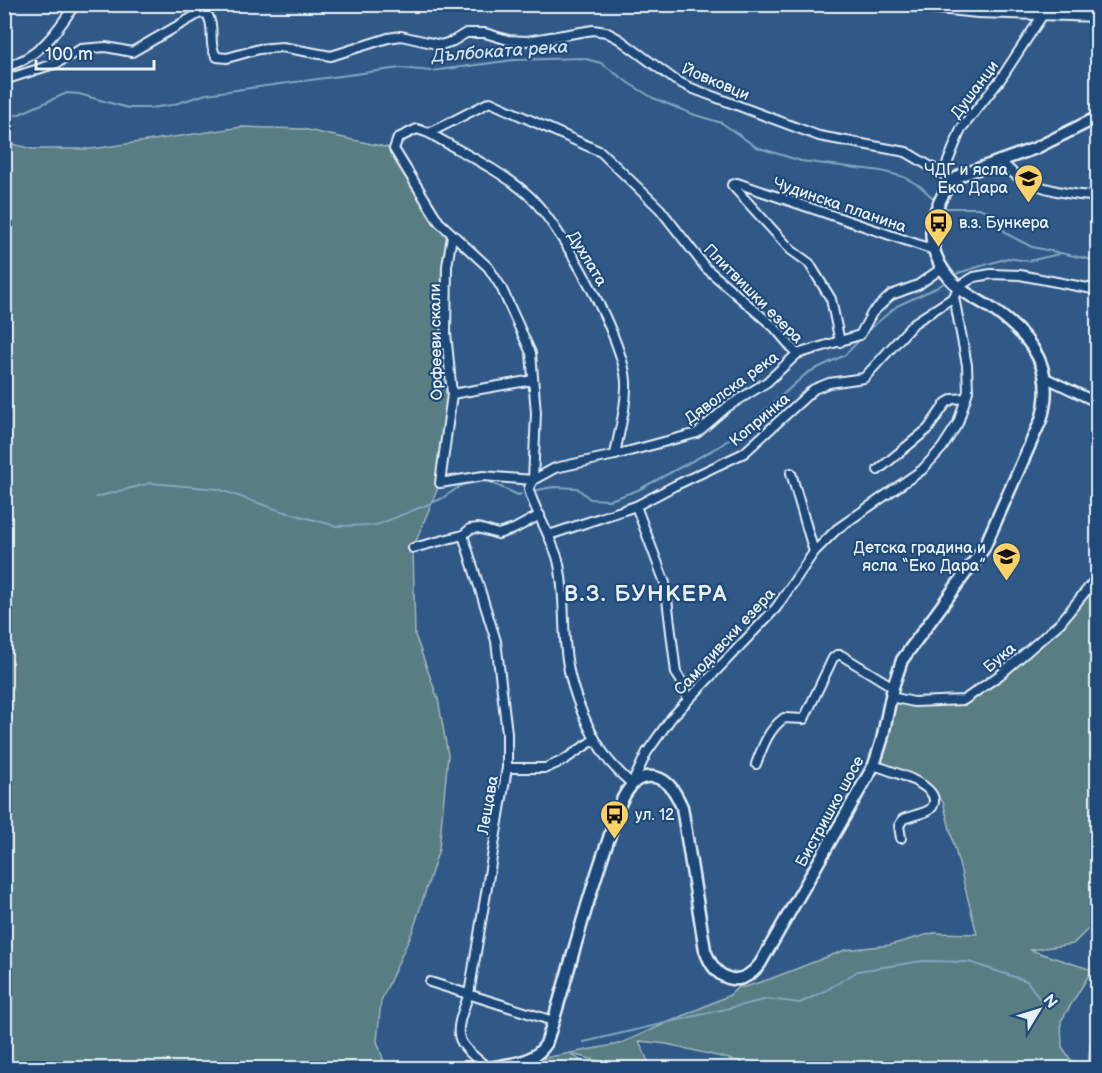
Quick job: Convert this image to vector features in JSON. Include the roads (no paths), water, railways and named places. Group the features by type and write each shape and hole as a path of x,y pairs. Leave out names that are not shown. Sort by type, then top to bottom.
{"street":[{"path":"4,67 18,64 38,51 50,39 75,4"},
{"path":"890,4 978,13 1098,17"},
{"name":"Йовковци","path":"4,80 57,63 81,49 106,47 132,52 200,13 207,14 211,20 212,52 217,57 227,58 259,49 282,47 332,56 401,36 441,45 466,33 484,33 508,40 527,41 593,30 606,32 619,39 675,80 691,88 819,136 906,152 947,178"},
{"name":"Душанци","path":"947,178 961,129 1000,80 1042,16"},
{"name":"Плитвишки езера","path":"429,133 490,102 601,152 660,209 706,268 775,328 797,354"},
{"name":"Бистришко шосе","path":"632,784 641,778 657,777 665,780 677,795 682,807 705,950 710,964 723,977 738,979 754,972 766,955 874,765 897,672 908,650 972,565 992,532 1041,420 1047,393 1046,378 1031,343 996,311 956,292 934,250 931,226 947,178 1036,148 1095,121"},
{"path":"429,133 417,129 410,131 398,138 394,143 394,149 439,222 488,267 501,287 531,353 536,413 530,497 549,535 558,560 565,617 567,661 580,707 595,739 610,762 632,784 622,798 603,854 546,1044 541,1052 531,1059 489,1068"},
{"name":"Духлата","path":"429,133 514,183 529,195 548,217 598,300 616,343 626,381 625,402 615,455"},
{"path":"999,160 1016,175 1028,181 1073,194 1098,196"},
{"name":"Чудинска планина","path":"840,342 831,299 810,262 791,250 734,190 732,185 737,183 934,250"},
{"name":"Орфееви скали","path":"452,236 447,266 446,333 452,394 440,483 483,476 533,480"},
{"name":"Дяволска река","path":"533,480 555,468 697,433 728,407 767,382 797,354 860,335 872,313 891,295 918,285 942,268"},
{"name":"Копринка","path":"549,535 636,506 744,453 814,389 829,383 864,378 914,323 974,277 991,274 1020,275 1098,290"},
{"name":"Самодивски езера","path":"632,784 647,752 672,717 776,608 814,552 837,529 911,479 932,461 942,448 958,423 969,383 956,292"},
{"path":"1046,378 1090,399 1098,399"},
{"path":"452,394 533,380"},
{"path":"878,470 928,429 946,403 953,399 966,398"},
{"path":"791,473 814,552"},
{"path":"636,506 665,583 676,673 682,682 688,700"},
{"path":"413,548 463,535 470,529 478,528 498,534 514,529 540,515"},
{"name":"Лещава","path":"463,535 496,641 507,733 507,768 469,994 460,1019 459,1034 464,1048 489,1068"},
{"name":"Бука","path":"892,692 920,702 964,700 1001,674 1060,623 1098,576"},
{"path":"756,764 769,733 775,725 784,718 804,719 833,658 837,655 841,655 892,692"},
{"path":"507,768 546,768 564,760 595,739"},
{"path":"874,765 922,784 932,791 933,806 929,810 903,819 899,826 901,838"},
{"path":"430,982 553,1021"}],"waterway":[{"name":"Дълбоката река","path":"4,116 17,115 67,93 79,94 128,108 151,108 172,105 206,94 400,68 431,71 514,60 582,58 601,63 653,98 722,123 756,147 801,161 881,171 904,177 920,186 936,201"},
{"name":"Дълбоката река","path":"942,208 979,208 989,212 1007,234 1032,247 1098,261"},
{"path":"952,277 958,273 1008,258 1029,261 1059,254"},
{"path":"533,491 553,487 577,488 590,499 610,500 638,490 720,446 751,423 807,373 845,355 872,327 897,306 947,281"},
{"path":"473,481 488,481 518,495 521,494"},
{"path":"96,497 151,483 218,489 278,510 336,526 377,525 441,499 465,483"},
{"path":"584,1042 768,999 800,1003 858,971 922,961 969,962 1027,981 1046,1008"}],"place":[{"name":"ЧДГ и ясла Еко Дара","path":"1029,204"},
{"name":"в.з. Бункера","path":"938,248"},
{"name":"Детска градина и ясла “Еко Дара”","path":"1007,582"},
{"name":"ул. 12","path":"614,840"}],"district":[{"name":"В.З. БУНКЕРА","path":"646,593"}]}
